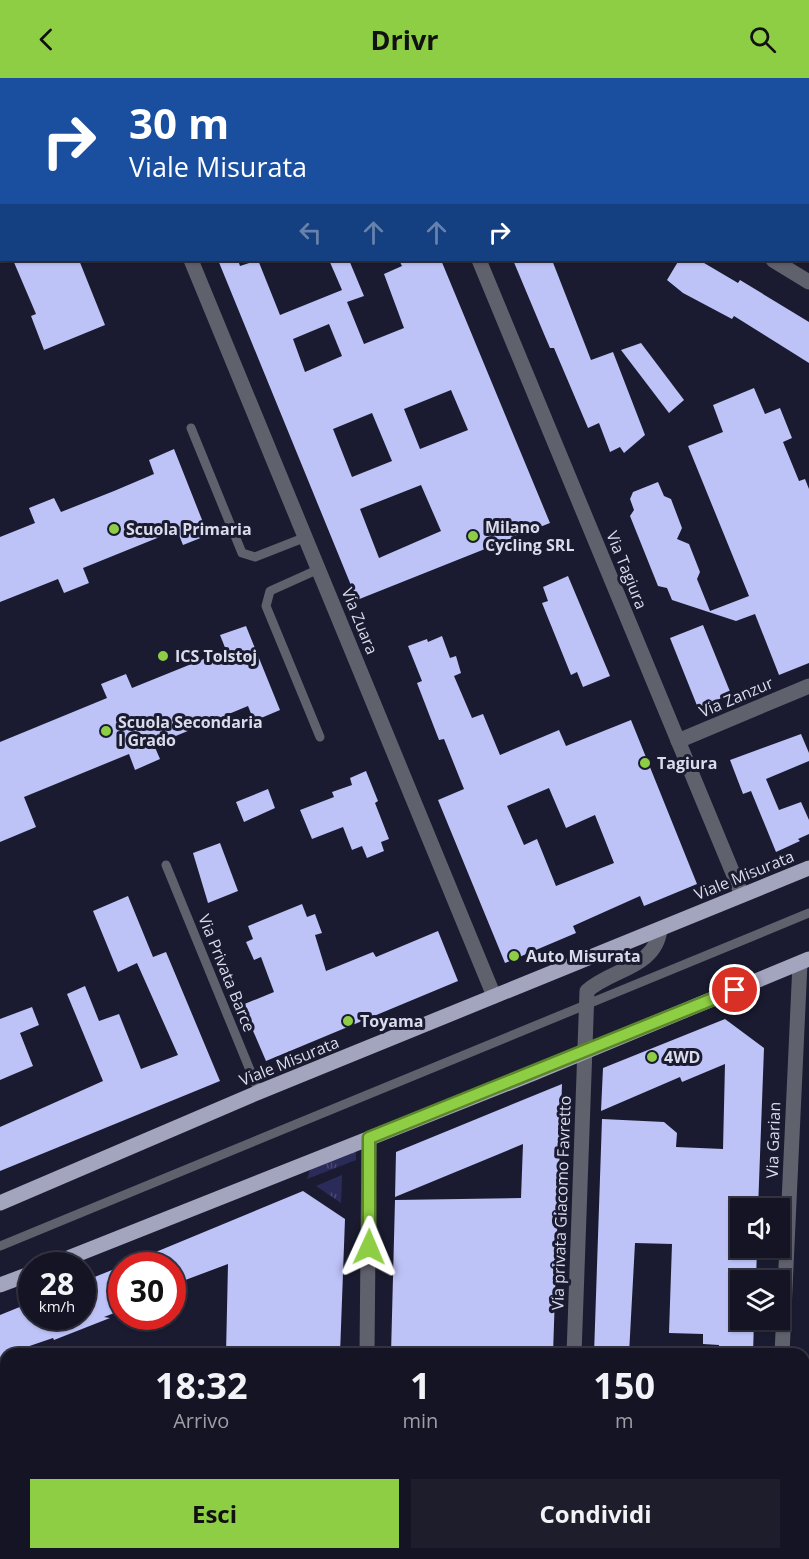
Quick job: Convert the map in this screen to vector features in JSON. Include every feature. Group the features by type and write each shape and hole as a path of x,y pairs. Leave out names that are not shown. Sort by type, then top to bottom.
{"main road":[{"name":"Viale Misurata","path":"0,1203 259,1092 809,868"},
{"path":"83,1252 584,1052 804,961"},
{"path":"0,1285 18,1278"}],"street":[{"name":"Via Zuara","path":"191,261 494,996"},
{"name":"Via Tagiura","path":"479,261 742,895"},
{"path":"775,261 809,282"},
{"name":"Via Zanzur","path":"678,741 809,686"},
{"path":"584,1052 587,991 596,983 636,964 653,950 658,943 660,929"},
{"name":"Via Garian","path":"782,1348 804,961"},
{"name":"Via privata Giacomo Favretto","path":"574,1348 584,1052"},
{"path":"367,1348 369,1138"}],"lane":[{"path":"191,428 242,553 255,557 306,537"},
{"path":"319,569 270,591 266,606 320,737"},
{"name":"Via Privata Barce","path":"166,865 259,1092"},
{"path":"0,1246 809,913"}],"green space":[{"path":"356,1151 356,1160 307,1179 310,1170"},
{"path":"342,1175 341,1203 316,1186"}],"building":[{"path":"13,261 79,261 105,325 44,350 31,316 36,314"},
{"path":"218,261 238,261 240,266 258,261 280,315 342,290 329,261 349,261 364,296 347,302 364,344 404,328 384,274 402,266 400,261 441,261 550,523 357,600","holes":["329,324 342,356 305,372 293,339","451,390 468,430 420,449 404,409","372,413 392,461 352,477 333,429","421,485 441,531 379,558 360,509"]},
{"path":"513,261 552,261 591,360 613,352 645,435 624,453 620,447 610,452 599,423 588,428 554,348 550,348"},
{"path":"678,261 701,261 738,283 740,280 809,322 809,363 734,316 732,319 683,293 667,280"},
{"path":"641,343 684,400 669,413 621,350"},
{"path":"754,388 765,414 780,408 792,438 783,442 799,481 805,479 809,489 809,663 779,675 755,614 736,621 672,600 667,588 658,586 630,516 634,510 630,499 633,492 658,482 664,496 671,499 682,528 677,539 689,544 700,572 697,579 710,611 749,596 688,446 723,432 713,405"},
{"name":"Scuola Primaria","path":"174,449 208,535 183,545 177,530 83,568 89,583 64,593 58,579 0,602 0,537 35,523 29,508 54,498 61,512 114,491 154,474 149,460"},
{"path":"568,576 610,676 583,687 577,672 571,675 542,603 548,601 543,587"},
{"path":"703,625 731,694 698,708 670,638"},
{"name":"Scuola Secondaria I Grado","path":"246,626 280,710 254,721 248,706 154,745 160,759 135,770 129,754 24,797 36,827 0,842 0,742 107,698 101,684 126,674 132,688 226,650 220,635"},
{"path":"442,636 450,658 456,656 461,673 454,676 472,718 483,714 500,755 559,730 566,746 631,720 697,884 644,906 640,896 573,926 576,933 505,963 438,800 464,789 444,739 439,740 417,683 422,681 408,646 427,639 428,642","holes":["549,788 566,828 595,815 614,863 556,886 537,839 524,845 507,806"]},
{"path":"801,734 809,753 809,761 766,779 779,810 801,802 809,820 809,834 798,839 800,841 776,852 751,791 743,794 730,760"},
{"path":"366,771 389,839 381,842 384,851 367,858 362,846 352,850 343,827 312,839 300,810 334,797 332,792 352,785 350,778"},
{"path":"268,789 275,808 244,822 236,802"},
{"path":"220,843 238,891 208,903 193,853"},
{"path":"128,896 153,957 166,952 220,1081 0,1171 0,1127 103,1081 67,994 85,986 99,1021 119,1014 141,1069 178,1055 137,963 118,972 93,911"},
{"path":"302,904 307,917 315,914 322,933 315,935 326,971 373,952 376,957 438,931 458,981 266,1061 242,1005 274,992 261,957 254,960 246,942 253,939 248,926"},
{"path":"32,1007 39,1025 20,1033 33,1066 0,1080 0,1019"},
{"path":"725,1019 764,1048 758,1198 730,1198 730,1258 757,1258 756,1270 730,1270 730,1330 754,1330 753,1348 719,1348 719,1345 703,1344 703,1334 669,1333 672,1244 635,1243 629,1348 594,1348 602,1119 664,1122 677,1133 676,1147 723,1149 725,1064 682,1082 680,1077 601,1111 603,1068"},
{"path":"562,1084 553,1348 391,1348 395,1200 521,1198 523,1144 395,1197 396,1152"},
{"path":"303,1191 345,1219 340,1348 226,1348 228,1264 186,1280 186,1252 156,1252"},
{"path":"108,1272 108,1315 104,1317 108,1318 96,1324 96,1276"},
{"path":"18,1308 18,1330 79,1330 24,1348 0,1348 0,1315"}],"place":[{"name":"Scuola Primaria","path":"114,529"},
{"name":"Milano Cycling SRL","path":"473,536"},
{"name":"ICS Tolstoj","path":"163,656"},
{"name":"Scuola Secondaria I Grado","path":"106,731"},
{"name":"Tagiura","path":"645,763"},
{"name":"Auto Misurata","path":"514,956"},
{"name":"Toyama","path":"348,1021"},
{"name":"4WD","path":"652,1057"}],"route":[{"path":"369,1247 371,1162 369,1138 735,990"}]}
